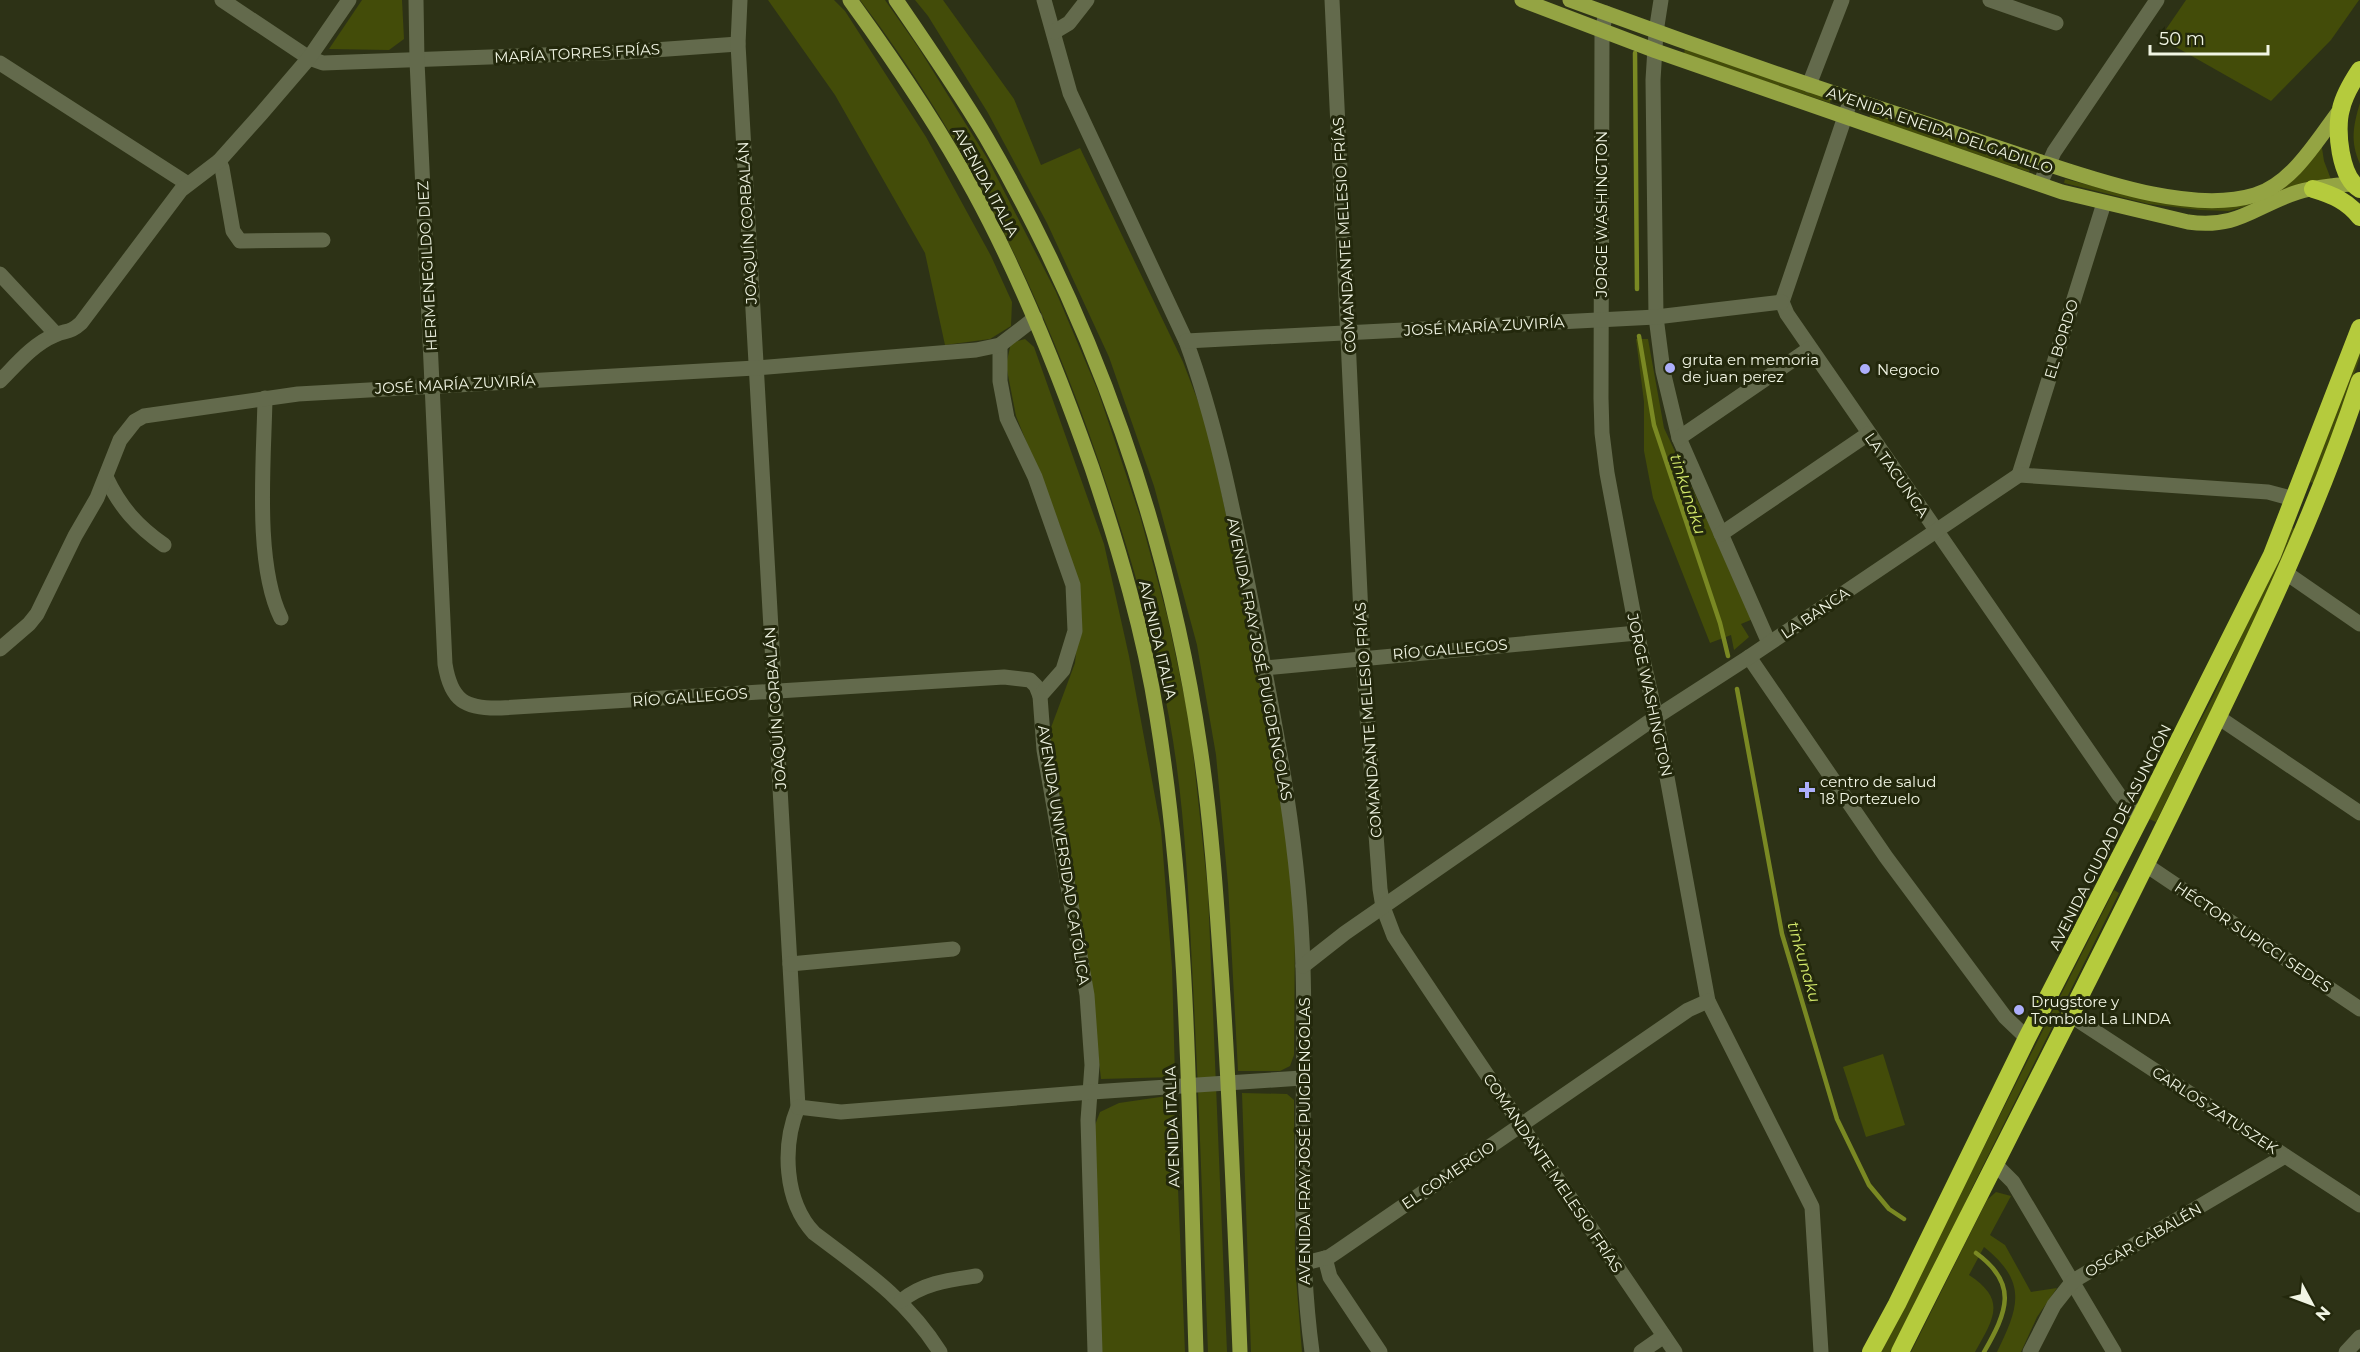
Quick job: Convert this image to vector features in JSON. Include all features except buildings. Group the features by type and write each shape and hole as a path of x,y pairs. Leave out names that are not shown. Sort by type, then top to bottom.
{"highway":[{"path":"2358,190 2340,153 2340,110 2348,89 2360,70"},
{"path":"2313,189 2336,196 2348,204 2360,218"},
{"name":"AVENIDA CIUDAD DE ASUNCIÓN","path":"1871,1352 2272,555 2360,328"},
{"path":"1900,1352 2146,866 2218,717 2286,573 2354,418 2360,381"}],"main road":[{"name":"AVENIDA ITALIA","path":"850,0 915,93 963,172 1035,318 1076,424 1105,508 1141,638 1157,713 1168,791 1181,920 1190,1111 1196,1352"},
{"name":"AVENIDA ITALIA","path":"896,0 984,135 1039,238 1065,294 1109,399 1145,503 1176,619 1200,748 1215,880 1227,1057 1240,1352"},
{"name":"AVENIDA ENEIDA DELGADILLO","path":"1522,0 1656,51 1845,117 2040,184 2104,203 2188,222 2219,224 2252,214 2299,192 2313,189 2358,190"},
{"name":"AVENIDA ENEIDA DELGADILLO","path":"1570,0 1809,85 2084,176 2185,199 2236,199 2271,188 2288,175 2340,110"}],"street":[{"path":"222,0 309,58 323,63 417,61"},
{"path":"0,381 27,354 56,334 69,332 81,323 181,190 219,161 309,58 349,0"},
{"name":"HERMENEGILDO DIEZ","path":"416,0 445,664 448,683"},
{"name":"JOAQUÍN CORBALÁN","path":"740,0 738,44 798,1107 791,1124 788,1142 792,1193 804,1223 902,1301 940,1352"},
{"name":"AVENIDA FRAY JOSÉ PUIGDENGOLAS","path":"1044,0 1070,93 1186,341 1208,408 1238,538 1264,668 1290,821 1303,966 1305,1263 1307,1313 1312,1352"},
{"path":"1054,32 1069,23 1087,0"},
{"name":"COMANDANTE MELESIO FRÍAS","path":"1332,0 1363,657 1383,907 1394,936 1520,1126 1575,1202 1675,1352"},
{"path":"1662,0 1656,32 1653,80 1656,317 1663,371 1679,438 1769,643"},
{"path":"1809,85 1842,0"},
{"path":"1990,0 2056,22"},
{"path":"2040,184 2054,152 2157,0"},
{"name":"JORGE WASHINGTON","path":"1606,13 1602,31 1600,320 1604,454 1637,633 1656,717 1708,1001 1812,1207 1821,1352"},
{"name":"MARÍA TORRES FRÍAS","path":"417,61 626,52 738,44"},
{"path":"0,63 188,184"},
{"path":"1782,302 1851,99"},
{"path":"219,161 233,231 240,241 323,240"},
{"name":"EL BORDO","path":"2019,475 2104,203"},
{"path":"0,274 56,334"},
{"name":"JOSÉ MARÍA ZUVIRÍA","path":"1186,341 1656,317 1782,302"},
{"name":"LA TACUNGA","path":"1782,302 1809,349 2119,795 2140,818"},
{"name":"JOSÉ MARÍA ZUVIRÍA","path":"0,649 37,614 106,477 125,432 135,421 144,416 298,394 433,384 755,368 976,351 1000,345 1035,318"},
{"path":"1000,345 1000,381 1007,418 1035,477 1074,591 1075,631 1069,652 1063,670 1040,696"},
{"path":"1679,438 1809,349"},
{"path":"265,398 263,501 267,570 274,602 281,618"},
{"path":"1721,534 1868,434"},
{"path":"2019,475 2268,492 2294,499"},
{"name":"LA BANCA","path":"1303,966 1383,907 1656,717 2019,475"},
{"path":"106,477 117,500 128,515 142,530 164,545"},
{"path":"2286,573 2360,624"},
{"name":"RÍO GALLEGOS","path":"1264,668 1637,633"},
{"path":"1749,657 1886,857 2005,1017 2027,1038"},
{"name":"RÍO GALLEGOS","path":"448,683 454,694 462,701 486,708 1004,677 1030,680 1036,686 1040,696"},
{"name":"AVENIDA UNIVERSIDAD CATÓLICA","path":"1040,696 1044,750 1087,995 1092,1065 1092,1092 1088,1120 1095,1352"},
{"path":"2218,717 2360,813"},
{"name":"HÉCTOR SUPICCI SEDES","path":"2146,866 2360,1009"},
{"path":"790,964 953,949"},
{"name":"EL COMERCIO","path":"1305,1263 1325,1258 1338,1251 1688,1010 1708,1001"},
{"name":"CARLOS ZATUSZEK","path":"2070,1015 2360,1205"},
{"path":"798,1107 841,1113 1092,1092 1302,1078"},
{"name":"OSCAR CABALÉN","path":"2030,1352 2054,1305 2073,1281 2285,1156"},
{"path":"1994,1163 2013,1182 2114,1352"},
{"path":"1325,1258 1330,1278 1380,1352"},
{"path":"902,1301 914,1291 943,1282 976,1276"},
{"path":"1641,1352 1664,1336"},
{"path":"2346,1352 2360,1336"}],"green space":[{"path":"362,0 402,0 404,39 389,50 329,49"},
{"path":"768,0 834,0 845,11 926,137 991,256 1012,302 1011,326 990,339 945,345 925,253 835,95"},
{"path":"860,0 885,0 918,47 987,158 1056,292 1098,391 1140,516 1168,619 1190,724 1208,892 1227,1352 1208,1352 1197,1063 1185,841 1169,717 1143,602 1086,424 1034,296 1005,234 938,114"},
{"path":"915,0 943,0 1014,99 1041,165 1080,148 1183,362 1208,427 1247,617 1286,828 1295,919 1294,1055 1290,1066 1280,1071 1238,1071 1228,884 1216,755 1197,645 1154,486 1109,357 1047,223 988,113 928,16"},
{"path":"2186,0 2359,0 2331,40 2271,101 2160,38"},
{"path":"1685,48 1831,97 1830,103 1684,54"},
{"path":"2360,103 2360,164 2354,134"},
{"path":"1872,110 2031,164 2029,172 1869,118"},
{"path":"2321,142 2324,161 2332,182 2229,211 2149,204 2064,183 2065,179 2144,199 2257,201"},
{"path":"1025,339 1034,347 1104,544 1129,656 1161,829 1172,967 1175,1077 1101,1079 1089,972 1049,733 1075,663 1081,603 1060,526 1016,416 1006,365 1011,343"},
{"path":"1636,339 1648,339 1664,428 1753,619 1741,624 1749,637 1734,650 1731,635 1710,643 1653,498 1644,451 1644,402"},
{"path":"2360,341 2360,357 2316,484 2310,482"},
{"path":"2292,528 2296,529 2278,574 2156,822 2149,819 2213,697"},
{"path":"2114,890 2119,893 1971,1190 1956,1225 1938,1256 1917,1305 1893,1352 1880,1352"},
{"path":"1883,1054 1905,1125 1866,1137 1843,1067"},
{"path":"1242,1093 1287,1094 1294,1100 1295,1265 1302,1352 1251,1352"},
{"path":"1174,1095 1185,1352 1101,1352 1092,1133 1100,1112 1119,1103"},
{"path":"1996,1192 2011,1196 1990,1235 2005,1245 2031,1292 2057,1288 2037,1317 2021,1352 1997,1352 2010,1322 2015,1296 2008,1272 1984,1247 1969,1275 1989,1293 1993,1301 1993,1310 1987,1329 1975,1352 1911,1352 1987,1200"}],"waterway":[{"path":"1635,53 1637,289"},
{"name":"tinkunaku","path":"1639,336 1654,425 1720,623 1728,656"},
{"name":"tinkunaku","path":"1737,689 1782,934 1837,1119 1869,1185 1889,1209 1904,1219"},
{"path":"1976,1253 1999,1276 2005,1299 1999,1324 1984,1352"}],"place":[{"name":"gruta en memoria de juan perez","path":"1670,368"},
{"name":"Negocio","path":"1865,369"},
{"name":"centro de salud 18 Portezuelo","path":"1807,790"},
{"name":"Drugstore y Tombola La LINDA","path":"2019,1010"}]}
